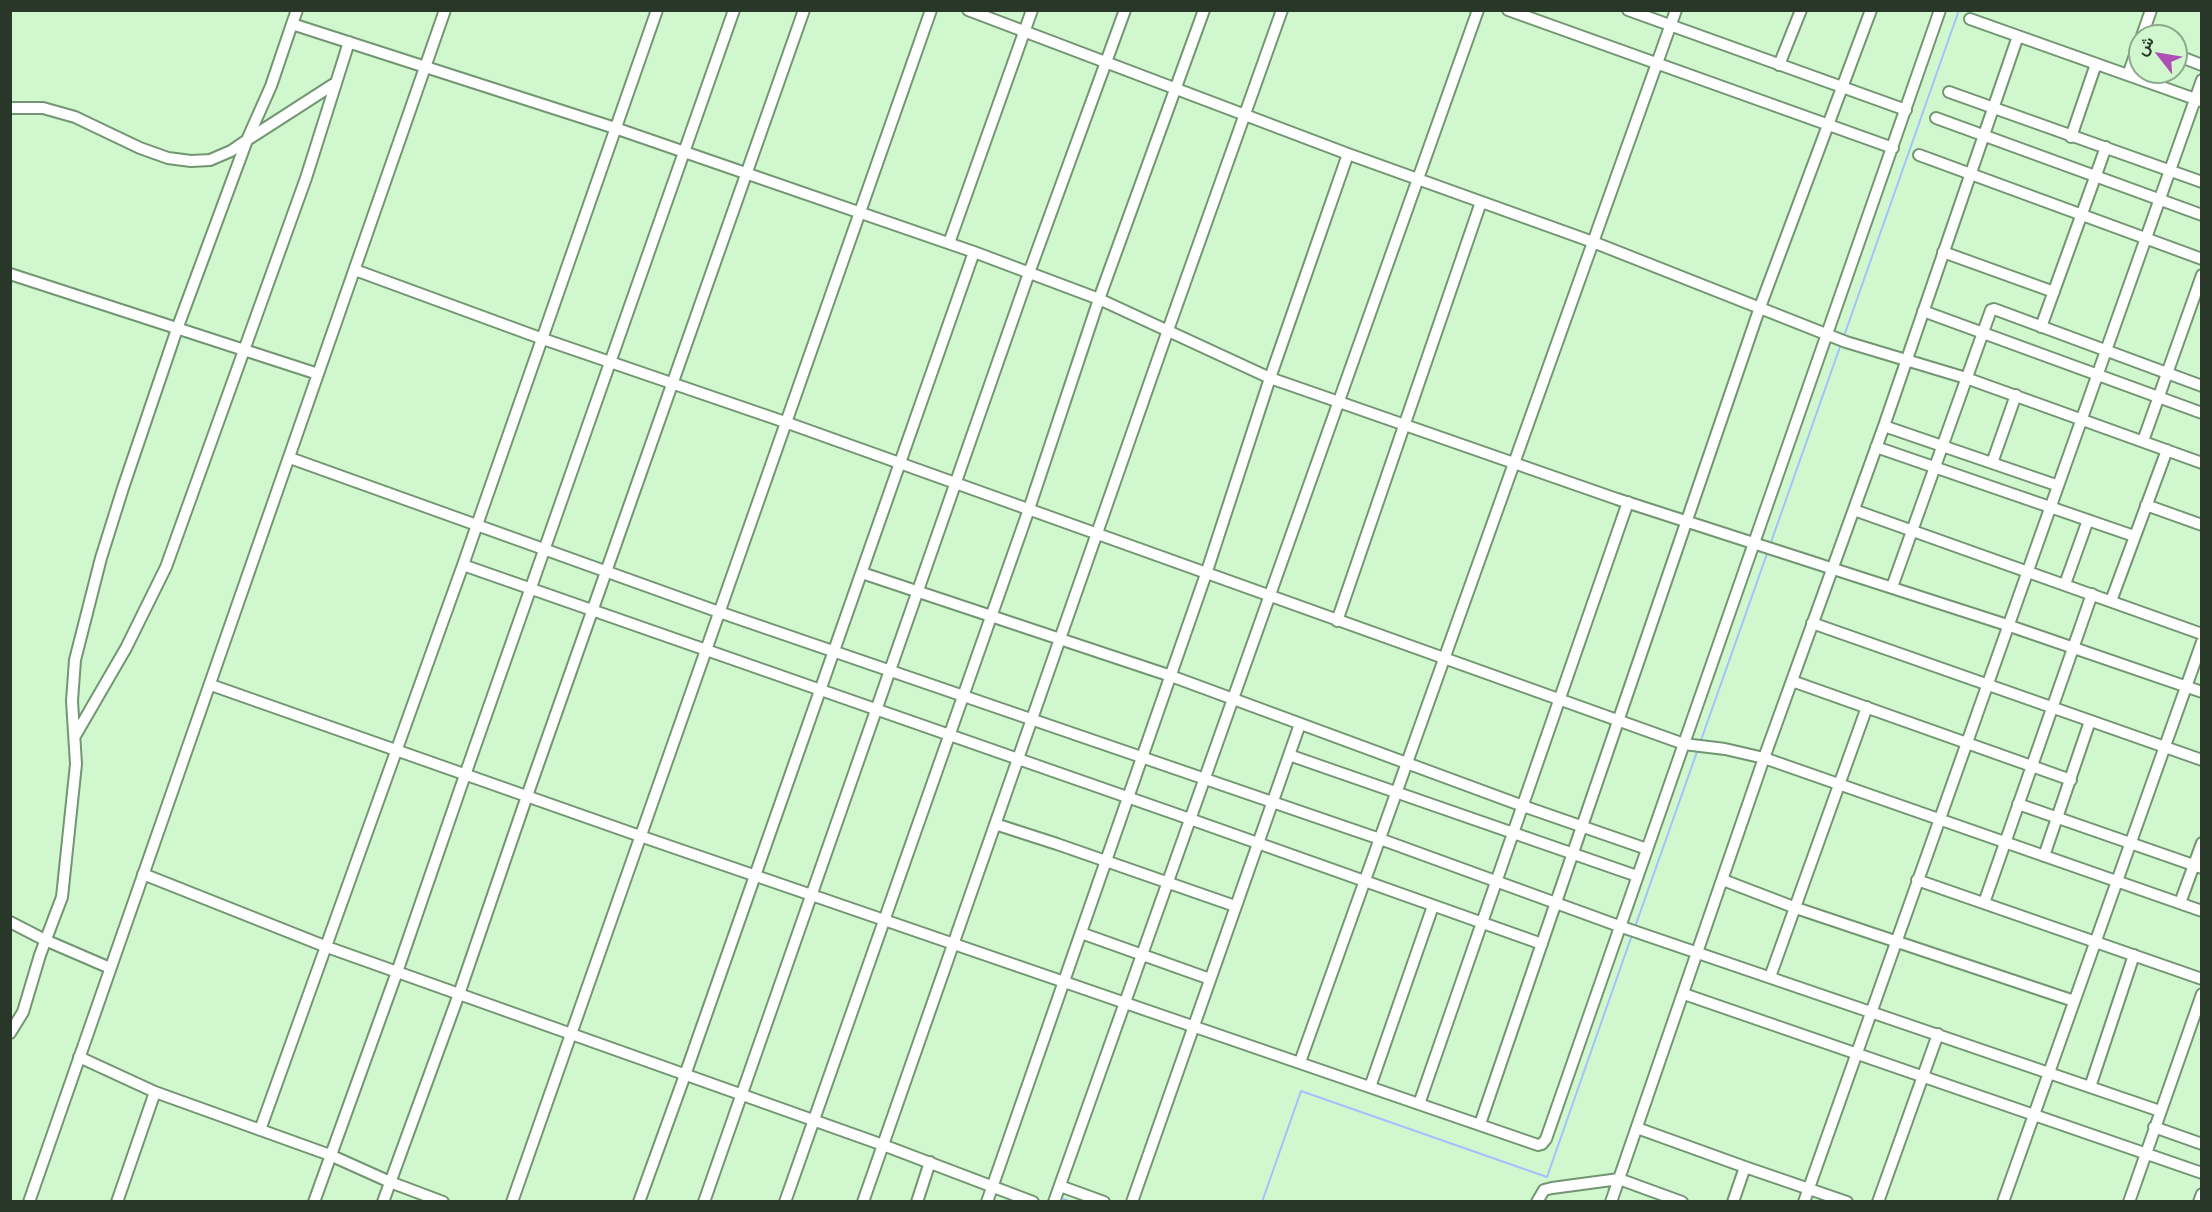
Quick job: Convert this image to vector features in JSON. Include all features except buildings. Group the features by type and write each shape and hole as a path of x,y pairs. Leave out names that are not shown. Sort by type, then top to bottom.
{"street":[{"path":"10,1033 19,1020 29,995 45,940 62,897 76,764 72,681 75,660 101,558 177,329 247,140 271,86 297,10"},
{"path":"28,1202 211,685 445,10"},
{"path":"260,1130 463,565 657,10"},
{"path":"314,1202 397,972 734,10"},
{"path":"383,1202 459,994 526,796 804,10"},
{"path":"512,1202 931,10"},
{"path":"968,10 1348,154 1593,243 1846,342 1906,358 1966,378 2202,463"},
{"path":"949,243 1032,10"},
{"path":"704,1202 1029,273 1125,10"},
{"path":"785,1202 1029,509 1099,299 1204,10"},
{"path":"863,1202 1017,758 1282,10"},
{"path":"1054,1202 1478,10"},
{"path":"1508,10 1893,148"},
{"path":"1628,10 1906,110"},
{"path":"1300,1062 1676,10"},
{"path":"1779,65 1801,10"},
{"path":"1480,1124 1760,307 1870,10"},
{"path":"211,685 640,836 1538,1145 1542,1144 1546,1139 1940,10"},
{"path":"1970,19 2128,75"},
{"path":"292,24 615,128 974,252 1099,299 1270,378 1628,502 2007,625 2202,692"},
{"path":"1611,1202 1764,758 1884,426 2018,36"},
{"path":"75,736 126,648 166,567 306,178 349,42"},
{"path":"2071,137 2096,64"},
{"path":"1804,1202 2056,485 2169,171 2198,100 2202,80"},
{"path":"10,108 43,108 75,117 140,148 168,158 191,161 210,160 231,151 334,84"},
{"path":"2153,84 2198,100"},
{"path":"1949,92 2202,182"},
{"path":"1936,118 2202,215"},
{"path":"2041,327 2106,147"},
{"path":"987,1202 1171,676 1270,378 1348,154"},
{"path":"1919,155 2202,259"},
{"path":"1337,621 1481,202"},
{"path":"639,1202 686,1075 754,874 974,252"},
{"path":"1943,252 2054,292"},
{"path":"355,270 543,339 785,422 1684,744 1725,749 1764,758 2202,911"},
{"path":"10,274 318,374"},
{"path":"2143,441 2202,275"},
{"path":"1892,587 1982,332 1990,312 1994,309 2202,386"},
{"path":"1923,311 2202,413"},
{"path":"1992,463 2016,396"},
{"path":"1884,426 2056,485"},
{"path":"1876,447 2134,536"},
{"path":"2111,601 2167,450"},
{"path":"290,458 719,612 1380,839 1619,926 2160,1111"},
{"path":"1419,1104 1628,502"},
{"path":"2146,505 2202,525"},
{"path":"1854,510 2202,633"},
{"path":"2065,584 2088,520"},
{"path":"463,565 1542,944"},
{"path":"862,573 1171,676 1523,806 1647,849"},
{"path":"1984,903 2092,594"},
{"path":"1812,623 2202,760"},
{"path":"2003,1202 2202,642"},
{"path":"1792,681 2071,780"},
{"path":"1770,977 1867,707"},
{"path":"2044,856 2090,721"},
{"path":"1132,1202 1300,724"},
{"path":"1289,755 1637,876"},
{"path":"2019,804 2198,867"},
{"path":"995,825 1235,906"},
{"path":"2180,903 2198,867 2202,843"},
{"path":"143,874 327,947 883,1145 1033,1202"},
{"path":"1723,880 1796,908 2074,1001"},
{"path":"1917,880 2202,979"},
{"path":"1370,1087 1433,906"},
{"path":"10,922 45,940 111,968"},
{"path":"1081,933 1210,979"},
{"path":"2090,1088 2134,955"},
{"path":"1684,994 2202,1173"},
{"path":"2129,1202 2202,994"},
{"path":"1878,1202 1938,1034"},
{"path":"79,1057 155,1092 330,1155 390,1182 443,1202"},
{"path":"117,1202 155,1092"},
{"path":"2154,1127 2202,1144"},
{"path":"1637,1128 1847,1202"},
{"path":"917,1202 930,1162"},
{"path":"1733,1202 1745,1167"},
{"path":"1537,1202 1544,1190 1619,1179 1682,1202"},
{"path":"1060,1186 1104,1202"},
{"path":"2199,1202 2202,1194"}],"waterway":[{"path":"1844,336 1959,10"},
{"path":"1770,545 1841,344"},
{"path":"1700,743 1768,551"},
{"path":"1635,927 1698,749"},
{"path":"1262,1202 1301,1091 1547,1177 1632,935"},
{"path":"1063,1202 1064,1199 1071,1202"}]}
